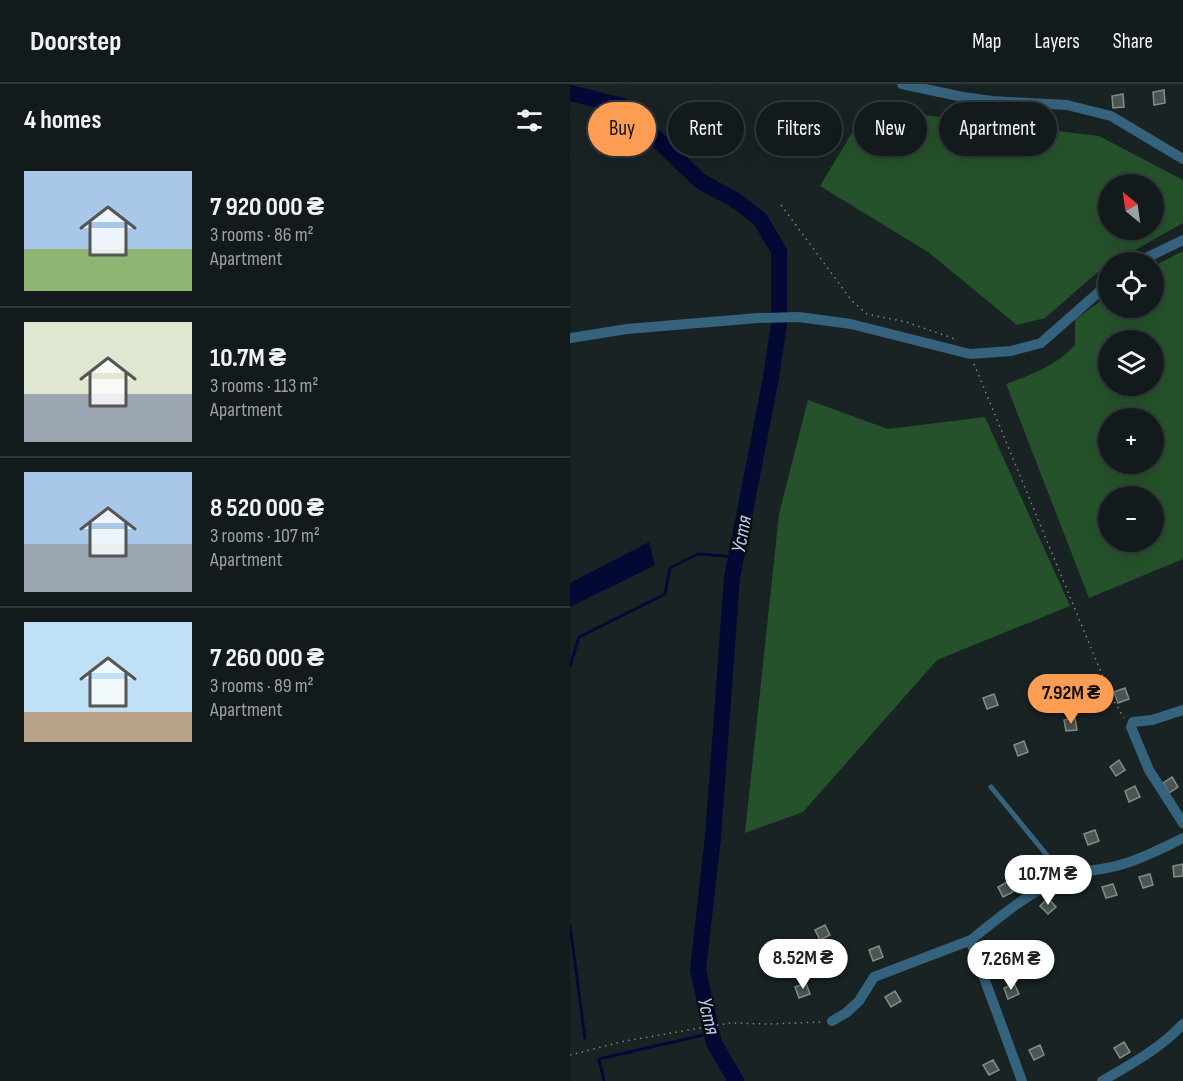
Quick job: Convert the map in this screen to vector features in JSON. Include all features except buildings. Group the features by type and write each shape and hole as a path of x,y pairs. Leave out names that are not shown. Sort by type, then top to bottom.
{"street":[{"path":"902,84 992,101 1067,105 1111,116 1183,159"},
{"path":"1158,252 1183,240"},
{"path":"570,338 627,329 758,318 799,317 851,324 970,354 1011,351 1041,343 1098,293"},
{"path":"1183,710 1152,720 1133,722 1131,727 1149,770 1183,823"},
{"path":"832,1021 846,1013 859,1001 874,977 971,940 1049,884 1064,877 1124,864 1148,856 1183,838"},
{"path":"971,940 1022,1081"},
{"path":"1102,1081 1173,1035 1183,1024"}],"lane":[{"path":"991,787 1064,877"}],"path":[{"path":"781,205 852,301 867,314 906,322 962,341"},
{"path":"970,354 1110,694 1123,717 1133,722"},
{"path":"570,1056 625,1041 729,1023 804,1024 832,1021"}],"green space":[{"path":"927,115 939,117 939,156 1057,156 1057,131 1099,136 1183,180 1183,223 1164,234 1164,174 1098,174 1098,240 1153,240 1132,252 1098,252 1098,272 1045,318 1017,325 928,252 820,186 838,156 842,156 842,149 854,131 854,156 927,156"},
{"path":"1183,251 1183,559 1089,598 1006,384 1043,369 1068,352 1075,345 1075,320 1098,303 1098,318 1164,318 1164,261"},
{"path":"808,400 888,429 985,417 1070,606 937,660 803,812 745,833 779,514"}],"shaded area":[{"path":"649,542 655,565 570,607 570,583"}],"waterway":[{"name":"Устя","path":"570,93 623,106 700,181 735,200 760,219 779,251 779,324 771,378 732,578 713,837 698,970 714,1043 736,1081"},
{"path":"570,666 579,637 665,594 670,568 698,554 737,557"},
{"path":"570,926 585,1038"},
{"path":"604,1081 599,1059 712,1033"}]}
